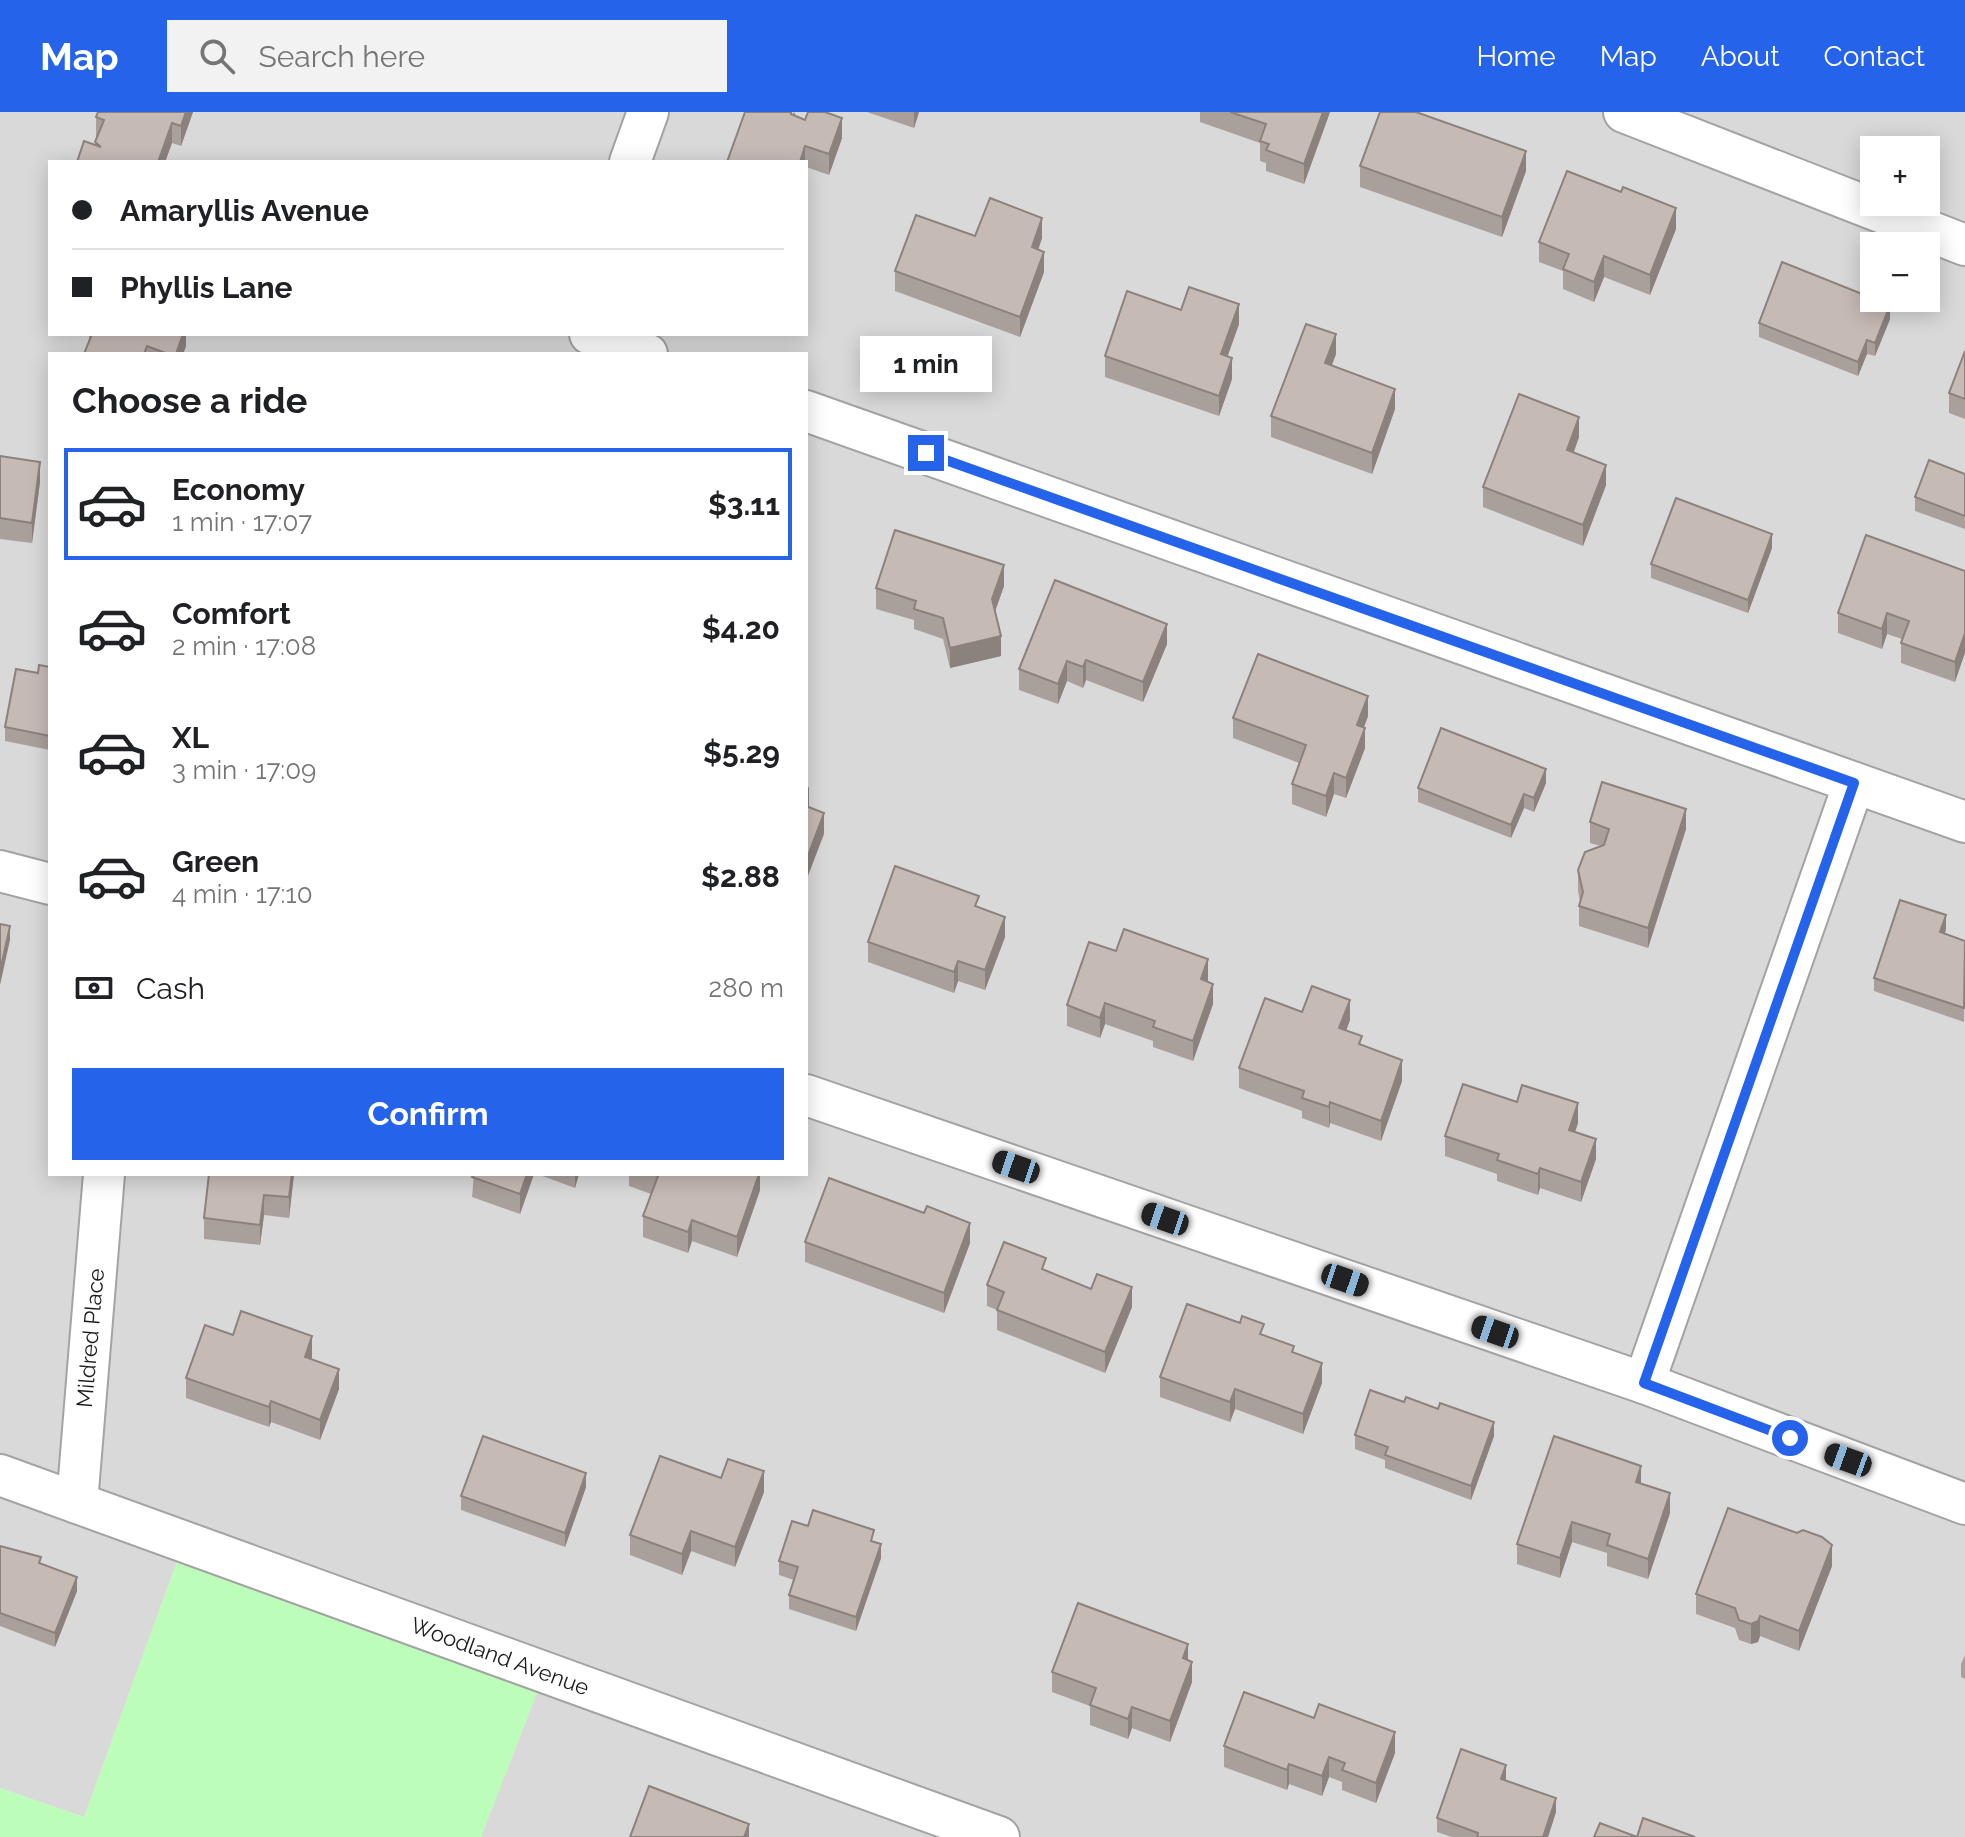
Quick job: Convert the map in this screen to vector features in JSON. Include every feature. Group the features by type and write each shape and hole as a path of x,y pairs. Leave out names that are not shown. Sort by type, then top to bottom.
{"street":[{"path":"631,160 648,112"},
{"path":"1624,112 1965,245"},
{"path":"596,336 641,352"},
{"path":"808,412 1965,822"},
{"path":"1644,1383 1854,783"},
{"path":"0,871 48,883"},
{"path":"808,1096 1644,1383 1965,1504"},
{"name":"Mildred Place","path":"77,1503 104,1176"},
{"name":"Woodland Avenue","path":"0,1475 999,1837"}],"shaded area":[{"path":"0,112 1965,112 1965,1837 481,1837 545,1672 184,1542 84,1817 0,1788"}],"green space":[{"path":"184,1542 545,1672 481,1837 0,1837 0,1788 84,1817"}],"building":[{"path":"98,112 186,112 181,126 172,123 159,160 78,160 84,141 101,147 95,142 104,120 96,117"},
{"path":"745,112 791,112 805,120 808,112 825,112 842,118 829,154 805,146 801,160 728,160"},
{"path":"1230,112 1323,112 1304,164 1266,150 1269,144 1260,141 1266,124"},
{"path":"1380,112 1416,112 1526,151 1502,217 1360,166"},
{"path":"1567,171 1621,192 1623,187 1676,208 1650,275 1604,256 1594,282 1563,269 1569,254 1539,242"},
{"path":"990,198 1042,218 1032,247 1044,252 1020,317 895,271 916,215 975,236"},
{"path":"1782,262 1860,293 1860,312 1887,312 1875,343 1867,340 1858,362 1759,323"},
{"path":"1189,287 1239,304 1221,354 1232,358 1219,396 1105,356 1127,291 1181,310"},
{"path":"1306,324 1336,334 1325,363 1395,389 1372,453 1271,416"},
{"path":"91,336 182,336 177,352 163,352 147,346 145,352 85,352"},
{"path":"1965,351 1965,399 1949,393"},
{"path":"1519,394 1579,417 1567,450 1606,465 1583,525 1483,487"},
{"path":"0,456 40,462 32,523 0,518"},
{"path":"1929,460 1965,474 1965,516 1915,497"},
{"path":"1676,498 1772,534 1748,600 1651,564"},
{"path":"895,530 1004,565 992,599 1001,636 950,648 943,618 914,609 916,601 876,588"},
{"path":"1866,535 1965,571 1965,633 1955,662 1901,643 1909,621 1887,613 1882,629 1838,613"},
{"path":"1055,580 1167,624 1143,682 1086,660 1083,667 1067,661 1058,684 1019,669"},
{"path":"1258,654 1368,696 1357,725 1365,728 1346,778 1334,773 1326,796 1292,784 1306,745 1233,718"},
{"path":"39,665 48,667 48,736 5,727 16,669 38,673"},
{"path":"1441,728 1546,769 1534,798 1524,794 1511,825 1418,788"},
{"path":"1602,782 1686,809 1648,928 1579,906 1583,892 1578,870 1585,852 1604,845 1609,829 1590,822"},
{"path":"808,807 824,813 808,856"},
{"path":"895,866 979,896 975,906 1005,917 985,970 958,961 954,972 868,942"},
{"path":"1900,900 1946,915 1940,932 1965,941 1964,1008 1874,978"},
{"path":"0,924 10,926 0,971"},
{"path":"1124,929 1208,959 1201,979 1213,984 1193,1041 1153,1027 1155,1021 1105,1003 1100,1018 1067,1005 1089,942 1116,951"},
{"path":"1312,986 1350,1000 1339,1028 1362,1036 1359,1044 1402,1060 1381,1121 1330,1102 1329,1107 1302,1098 1304,1091 1239,1068 1265,998 1302,1012"},
{"path":"1463,1084 1517,1102 1522,1085 1578,1103 1569,1130 1596,1139 1581,1182 1540,1168 1538,1174 1497,1160 1499,1154 1445,1136"},
{"path":"209,1176 292,1176 289,1197 264,1195 260,1225 204,1218"},
{"path":"473,1176 526,1176 520,1194"},
{"path":"658,1176 758,1176 737,1237 692,1220 688,1232 643,1216"},
{"path":"829,1178 924,1213 927,1206 970,1223 944,1293 805,1242"},
{"path":"1004,1242 1046,1258 1042,1269 1091,1289 1097,1274 1132,1287 1105,1352 997,1310 1004,1292 987,1285"},
{"path":"1187,1304 1240,1323 1242,1316 1264,1324 1260,1334 1294,1346 1292,1352 1322,1363 1303,1414 1235,1389 1230,1402 1160,1377"},
{"path":"241,1311 312,1336 305,1357 339,1369 320,1420 271,1401 269,1407 186,1378 205,1325 233,1335"},
{"path":"1370,1390 1404,1402 1406,1397 1438,1409 1440,1403 1494,1422 1471,1486 1385,1455 1388,1447 1355,1435"},
{"path":"483,1436 586,1473 565,1533 461,1496"},
{"path":"1554,1436 1641,1466 1636,1482 1670,1493 1648,1559 1607,1545 1610,1534 1572,1522 1560,1558 1517,1544"},
{"path":"660,1456 721,1478 728,1459 764,1471 735,1547 691,1531 682,1554 630,1535"},
{"path":"1728,1508 1797,1533 1803,1530 1822,1537 1832,1545 1799,1631 1760,1616 1758,1621 1751,1624 1739,1620 1735,1608 1696,1594"},
{"path":"813,1510 874,1530 871,1541 881,1544 856,1617 789,1595 798,1567 779,1561 792,1521 808,1526"},
{"path":"0,1546 41,1557 39,1563 77,1577 55,1633 0,1613"},
{"path":"1078,1603 1188,1644 1183,1658 1192,1662 1170,1721 1132,1707 1128,1719 1090,1705 1096,1688 1052,1672"},
{"path":"1244,1692 1314,1718 1319,1704 1395,1732 1376,1783 1342,1770 1345,1763 1329,1757 1322,1776 1289,1764 1287,1770 1224,1746"},
{"path":"1461,1749 1506,1765 1501,1779 1556,1798 1543,1837 1477,1837 1478,1833 1437,1818"},
{"path":"649,1786 749,1824 744,1837 630,1837"},
{"path":"1643,1818 1695,1837 1637,1837"},
{"path":"1600,1823 1637,1837 1594,1837"}],"route":[{"path":"926,453 1854,783 1644,1383 1790,1438"}]}
